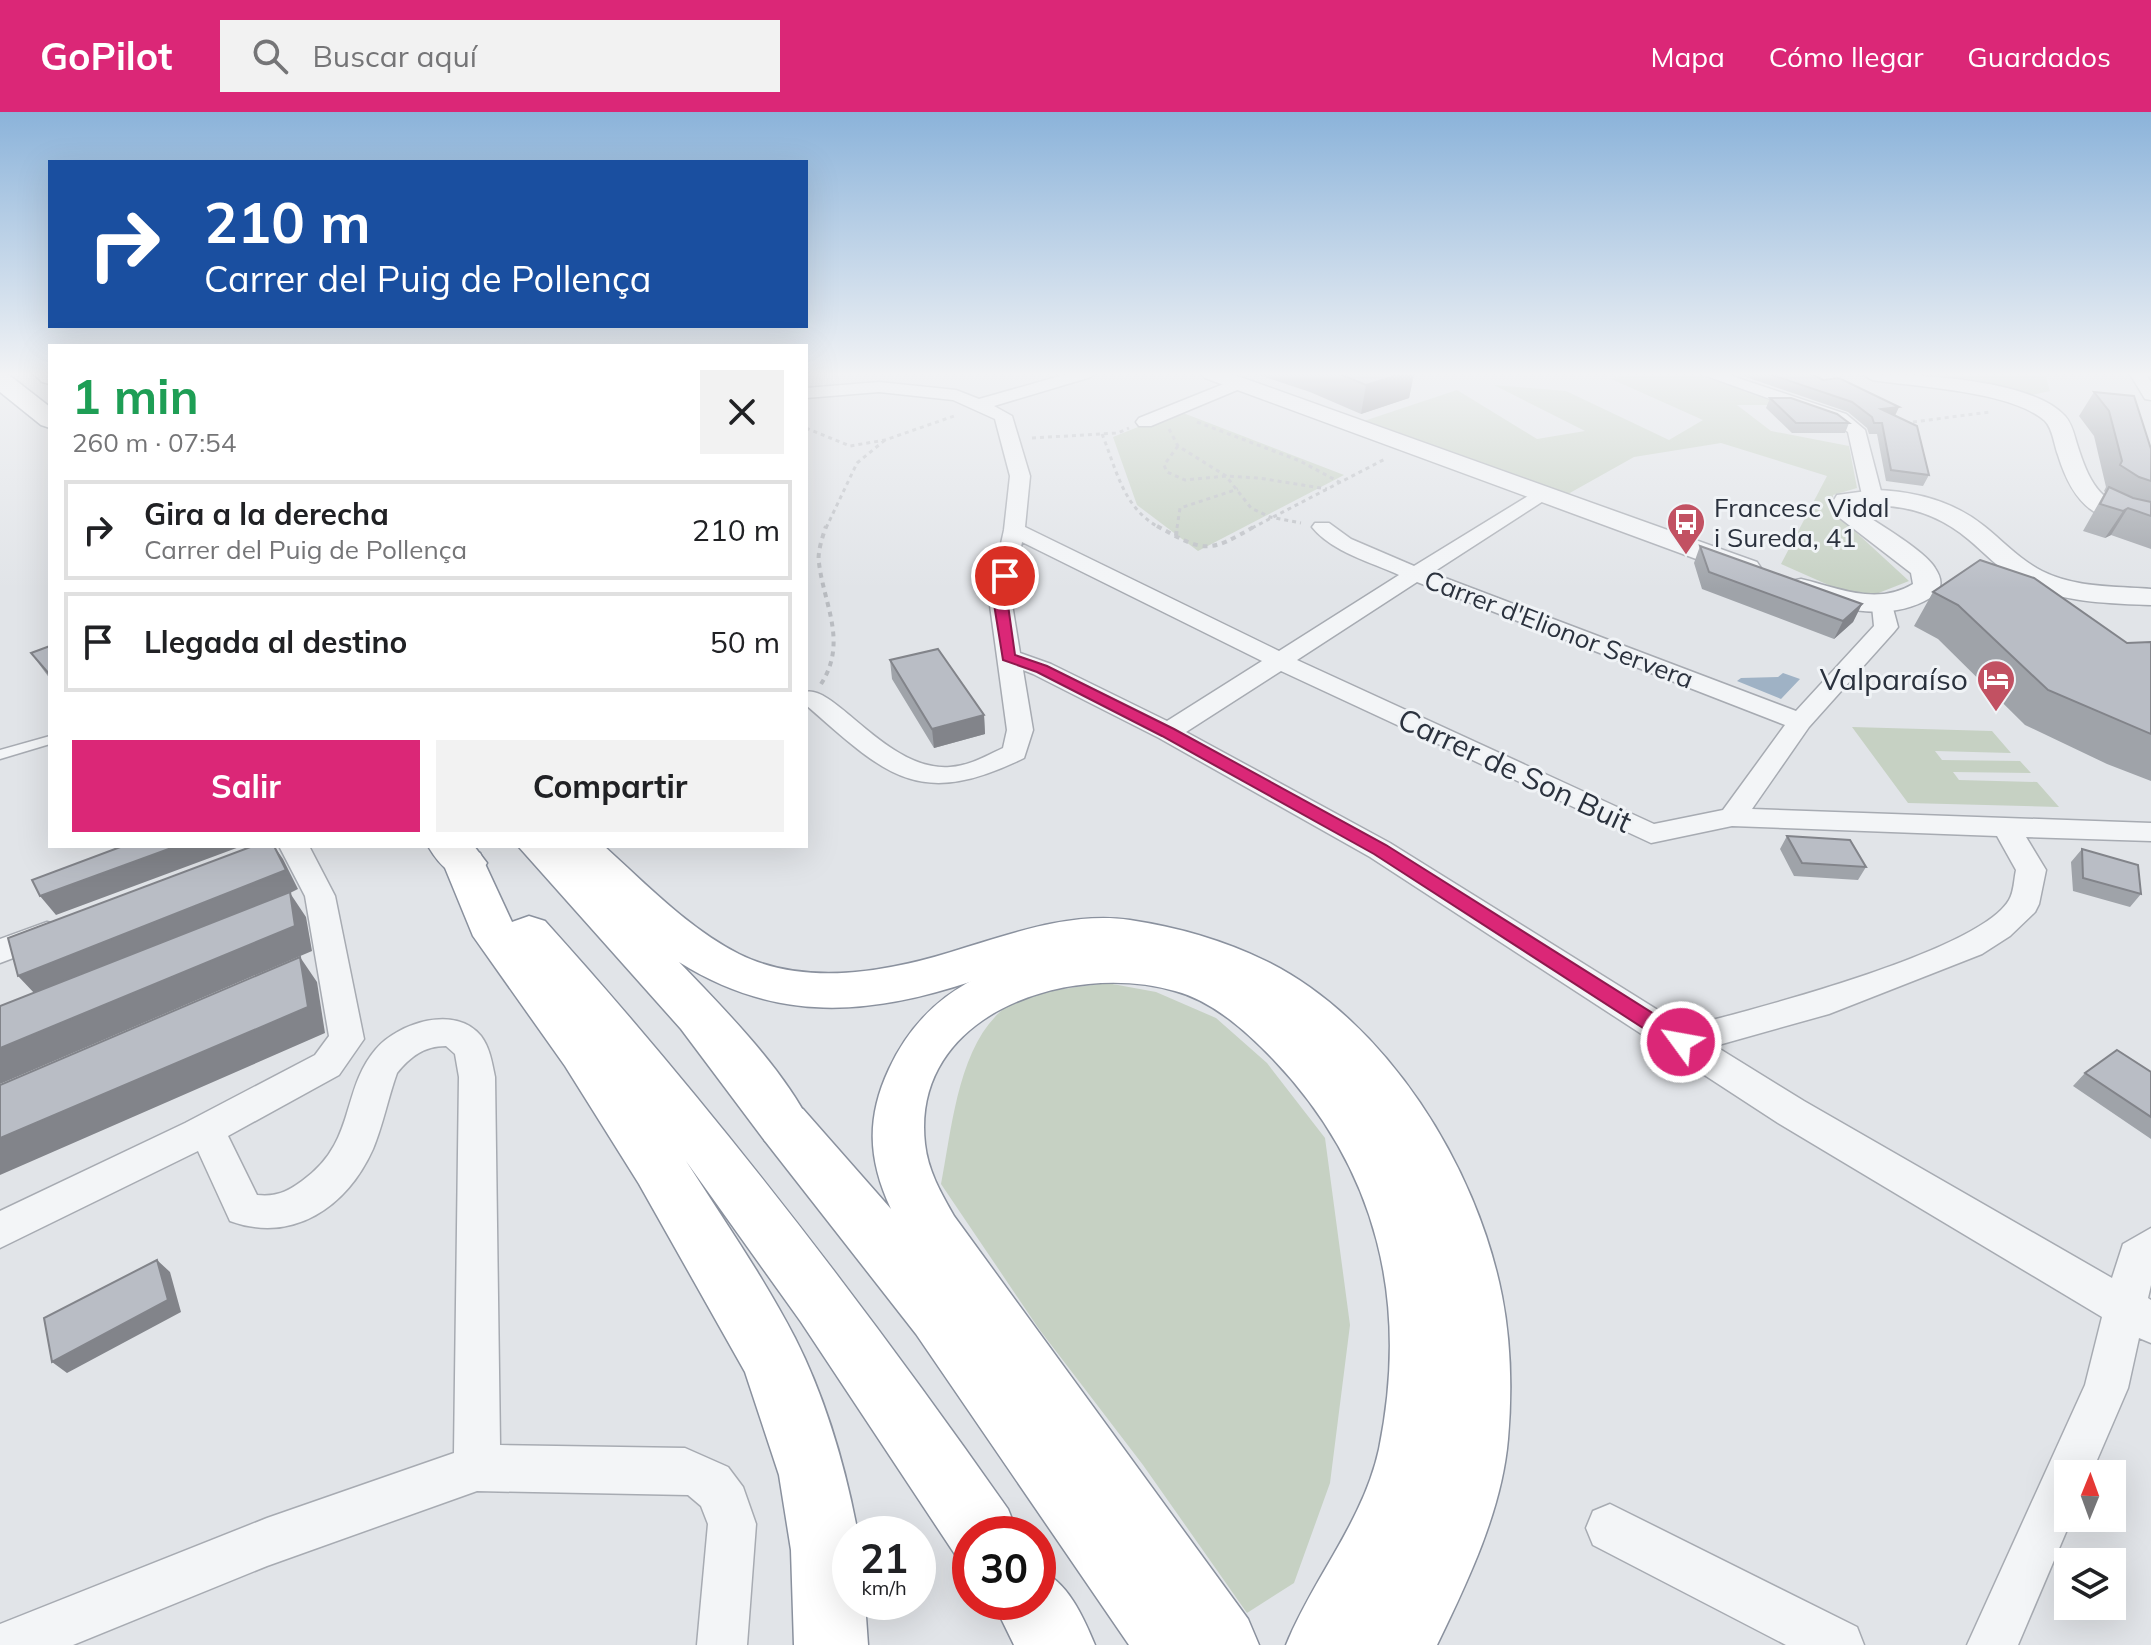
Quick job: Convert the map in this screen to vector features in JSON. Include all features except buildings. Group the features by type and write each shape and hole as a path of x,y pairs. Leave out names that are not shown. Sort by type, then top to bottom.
{"highway":[{"path":"541,848 642,954 758,1087 784,1125 845,1194 955,1338 1173,1645"},
{"path":"580,848 680,938 723,966 776,985 844,992 868,990 913,981 1029,944 1078,936 1127,936 1192,949 1247,971 1284,995 1321,1025 1380,1089 1422,1152 1438,1184 1460,1246 1478,1340 1474,1445 1462,1501 1391,1613 1323,1645"},
{"path":"457,854 568,979 701,1143 848,1340 970,1516"},
{"path":"457,854 489,924 583,1052 643,1141 704,1239 774,1363 813,1475 826,1550 831,1645"},
{"path":"1222,1645 933,1235 902,1168 898,1118 912,1067 938,1031 956,1014 997,988 1024,976 1077,965 1130,964 1179,973 1231,996 1274,1029 1322,1077 1358,1124 1391,1187 1402,1217 1420,1299 1423,1341 1418,1420 1394,1508 1391,1613"},
{"path":"1041,1620 1058,1645"}],"street":[{"path":"813,698 895,766 929,778 987,768 1015,752 1020,730 1000,598 1014,530 1020,476 1011,446"},
{"path":"1411,446 1821,595 1883,606 1912,599 1927,588 1927,577 1922,568 1849,515 1846,500 1872,495 1903,498 1959,519 2058,595 2151,597"},
{"path":"1860,446 1872,495"},
{"path":"2066,446 2087,499 2132,520 2151,523"},
{"path":"1168,732 1541,494"},
{"name":"Carrer d'Elionor Servera","path":"1322,527 1344,543 1415,574 1800,722"},
{"name":"Carrer de Son Buit","path":"1014,530 1280,661 1651,834 1732,817 2151,832"},
{"path":"1732,817 1800,722 1886,627 1883,606"},
{"path":"1008,657 1042,669 1168,732 1380,850 1791,1112 2138,1316"},
{"path":"1681,1042 1817,1005 1971,946 1999,928 2024,904 2031,870 2007,829"},
{"path":"0,1230 198,1134 327,1065 347,1039 318,964 306,902 280,848"},
{"path":"0,951 74,923"},
{"path":"198,1134 211,1139 244,1209 263,1214 285,1210 314,1194 347,1166 356,1150 381,1070 396,1050 413,1039 433,1034 458,1037 468,1045 477,1077 477,1468"},
{"path":"1992,1645 2138,1316 2137,1257 2151,1246"},
{"path":"10,1645 267,1542 477,1468 685,1471 705,1478 719,1489 728,1506 732,1524 722,1645"},
{"path":"1610,1528 1839,1645"}],"lane":[{"path":"0,755 48,741"}],"path":[{"path":"813,698 832,667 832,610 818,560 825,529 857,463 878,446"},
{"path":"1107,446 1130,504 1144,519 1192,545 1209,548 1228,542 1409,446"},
{"path":"1322,527 1270,517 1251,508 1226,476 1178,446 1164,465 1167,472 1185,480 1226,476 1259,478 1327,489"},
{"path":"1260,446 1300,461 1341,483"},
{"path":"1176,536 1180,508 1238,489"}],"green space":[{"path":"1116,446 1268,446 1344,475 1198,551 1137,505"},
{"path":"1433,446 1705,446 1634,457 1568,494"},
{"path":"1729,446 1849,446 1857,488 1833,495 1834,512 1909,581 1876,594 1842,591 1781,564 1827,476"},
{"path":"1852,727 1992,731 2011,753 1935,751 1942,760 2020,761 2031,773 1953,772 1959,780 2037,782 2059,807 1908,803"},
{"path":"1107,983 1156,992 1216,1018 1267,1063 1325,1138 1350,1325 1330,1483 1294,1583 1247,1613 1143,1465 1039,1329 941,1184 967,1064 990,1023 1006,1007 1027,997"}],"water":[{"path":"1783,673 1800,679 1781,699 1737,681 1741,678 1778,677"}],"place":[{"name":"Francesc Vidal i Sureda, 41","path":"1686,556"},
{"name":"Valparaíso","path":"1996,713"}],"route":[{"path":"1005,576 1000,598 1008,657 1042,669 1168,732 1380,850 1681,1042"}]}
